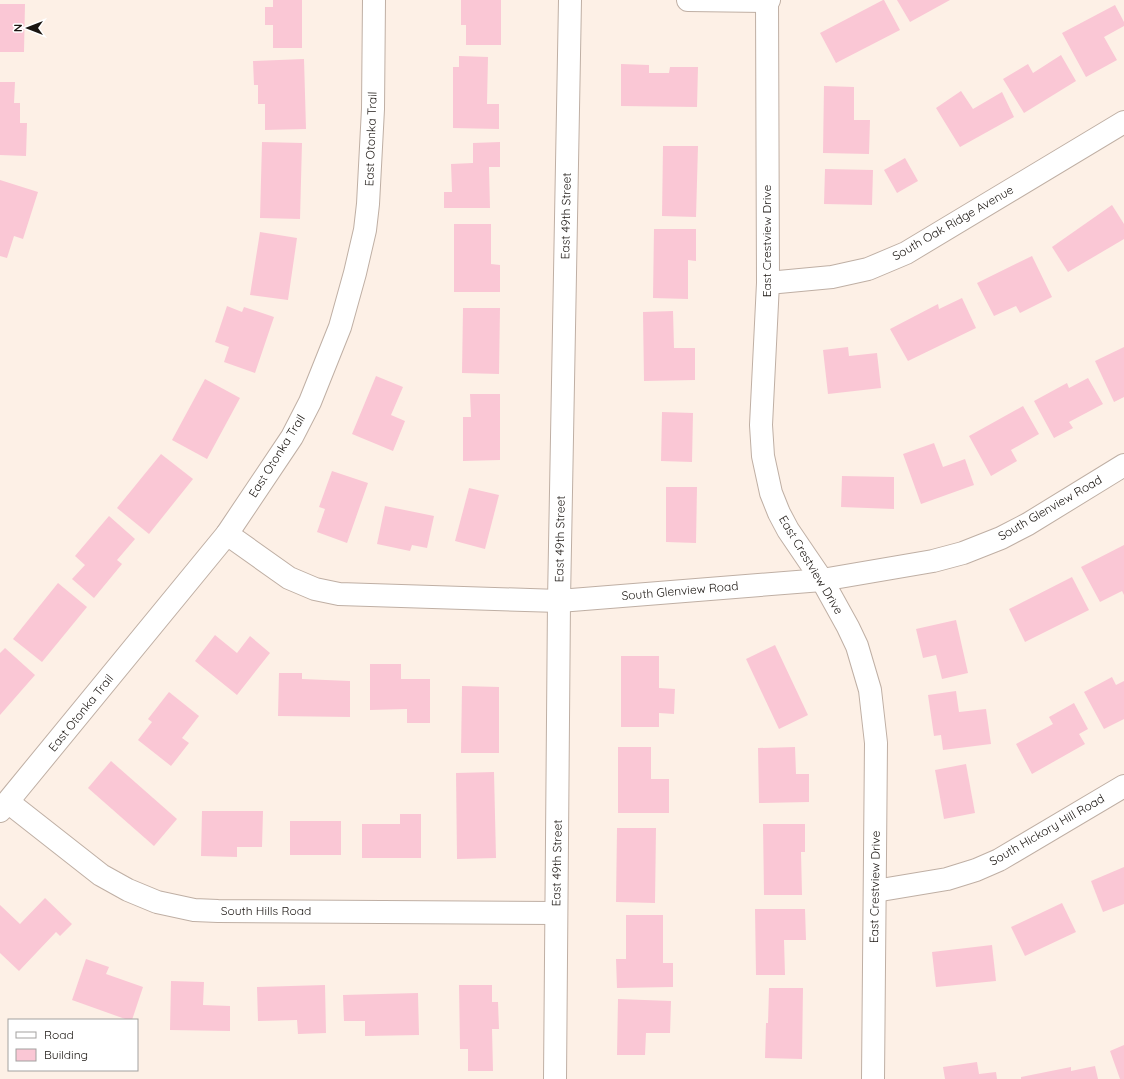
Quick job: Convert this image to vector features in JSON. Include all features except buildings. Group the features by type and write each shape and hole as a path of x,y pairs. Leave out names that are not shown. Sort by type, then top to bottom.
{"street":[{"name":"East Otonka Trail","path":"4,806 227,534 292,437 310,402 340,327 365,230 368,204 373,109 374,0"},
{"name":"East 49th Street","path":"555,1079 559,601 570,0"},
{"path":"688,0 768,0"},
{"name":"East Crestview Drive","path":"768,0 768,283 761,425 763,456 771,492 779,513 788,530 822,580 848,627 857,646 870,690 876,743 873,1079"},
{"name":"South Oak Ridge Avenue","path":"768,283 832,277 868,269 906,253 1124,122"},
{"name":"South Glenview Road","path":"227,534 289,578 314,589 339,594 559,601 822,580 933,561 963,553 1001,538 1028,524 1124,465"},
{"name":"South Hickory Hill Road","path":"875,891 947,879 999,860 1124,786"},
{"name":"South Hills Road","path":"4,806 102,875 128,890 157,902 194,910 556,913"}]}
